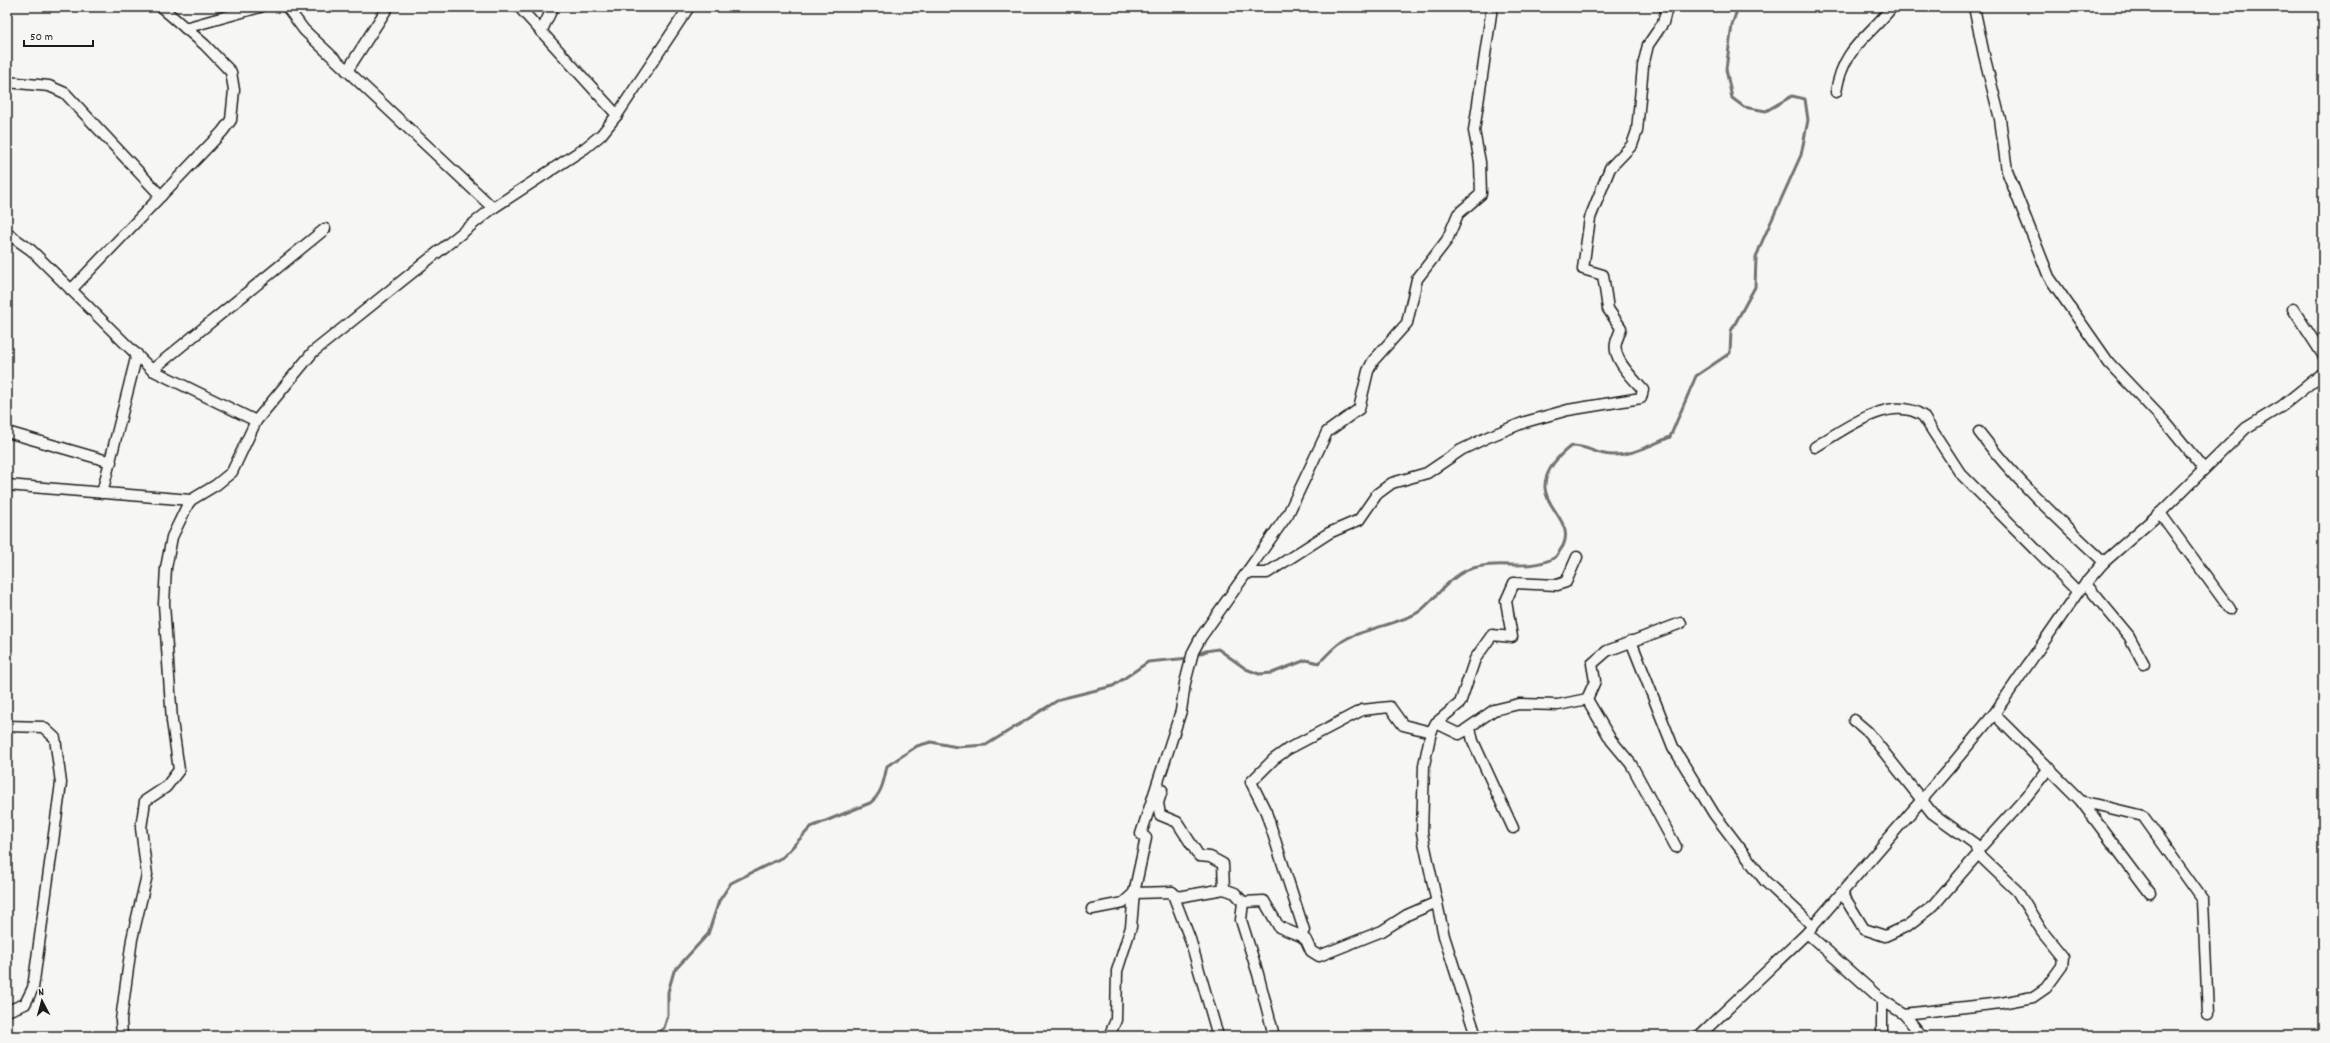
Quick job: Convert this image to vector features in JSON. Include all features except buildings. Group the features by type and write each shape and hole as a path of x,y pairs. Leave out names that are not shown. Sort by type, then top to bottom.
{"street":[{"path":"71,290 222,132 231,120 234,90 231,72 161,7"},
{"path":"185,28 260,7"},
{"path":"287,7 304,30 493,208"},
{"path":"347,71 388,7"},
{"path":"519,7 617,115"},
{"path":"541,32 553,7"},
{"path":"122,1036 121,1020 132,938 147,875 141,828 145,801 166,787 179,770 172,721 170,679 165,639 164,597 166,568 172,537 191,500 216,486 232,472 256,422 313,352 493,208 585,148 601,134 617,115 689,7"},
{"path":"1110,1035 1116,1020 1117,971 1131,927 1134,893 1146,838 1141,834 1181,711 1192,652 1288,514 1327,432 1359,409 1368,371 1373,361 1407,323 1416,279 1448,240 1458,214 1481,194 1480,162 1474,132 1492,7"},
{"path":"1247,573 1267,573 1329,533 1359,520 1378,494 1392,483 1427,473 1461,450 1488,437 1524,422 1568,410 1641,398 1643,390 1626,373 1620,358 1616,343 1622,328 1608,309 1603,275 1583,269 1590,218 1610,168 1632,145 1637,131 1643,66 1648,45 1663,23 1667,7"},
{"path":"1836,92 1839,75 1860,39 1892,7"},
{"path":"1974,7 2000,119 2007,171 2049,277 2109,363 2166,423 2203,468"},
{"path":"7,82 49,86 65,93 161,196"},
{"path":"152,370 325,229"},
{"path":"7,233 31,250 152,370 256,422"},
{"path":"2293,309 2323,355"},
{"path":"102,493 137,354"},
{"path":"1698,1036 1810,930 1842,893 1994,714 2078,592 2104,562 2160,513 2203,468 2246,428 2282,406 2323,373"},
{"path":"1815,447 1878,411 1914,410 1923,416 1960,473 1973,488 2026,546 2078,592"},
{"path":"7,432 111,462"},
{"path":"1980,432 2002,461 2052,515 2104,562"},
{"path":"7,485 191,500"},
{"path":"2160,513 2230,609"},
{"path":"1476,1036 1444,936 1422,833 1424,765 1434,727 1460,703 1475,659 1492,635 1512,638 1506,601 1514,583 1557,585 1566,582 1577,557"},
{"path":"2085,583 2129,636 2144,664"},
{"path":"1587,699 1595,681 1592,664 1606,651 1681,623"},
{"path":"1631,641 1673,747 1714,814 1766,881 1810,930 1882,1000 1904,1014 1922,1036"},
{"path":"1459,734 1494,710 1519,704 1558,705 1587,699"},
{"path":"1587,699 1611,740 1631,764 1676,847"},
{"path":"1301,936 1304,930 1266,812 1251,782 1274,759 1288,749 1362,710 1390,707 1403,725 1434,727 1459,734 1470,728 1473,741 1513,828"},
{"path":"1994,714 2081,801 2150,893"},
{"path":"1854,720 1868,732 1932,813 1975,844 1978,852 2017,891 2042,931 2063,957 2062,966 2046,988 2033,997 2001,1003 1904,1014"},
{"path":"7,726 43,727 55,738 61,783 33,988 25,1004 15,1010 7,1011"},
{"path":"1164,760 1165,779 1158,803 1160,815 1177,822 1199,856 1210,857 1223,864 1224,889"},
{"path":"1842,893 1864,929 1885,936 1908,926 1934,905 2049,768"},
{"path":"2081,801 2143,816 2203,900 2208,1015"},
{"path":"1092,909 1123,903 1134,893 1172,892 1178,897 1224,889 1235,894 1242,902 1241,920 1258,974 1274,1036"},
{"path":"1172,892 1190,939 1218,1036"},
{"path":"1242,902 1264,901 1279,927 1301,936 1315,955 1327,955 1382,931 1407,915 1436,902"},
{"path":"1882,1000 1882,1036"}],"waterway":[{"path":"1194,656 1206,651 1218,649 1246,669 1259,674 1272,673 1306,660 1319,663 1342,641 1354,635 1414,615 1463,572 1480,566 1534,564 1554,558 1563,546 1565,530 1547,495 1545,482 1553,464 1562,454 1571,446 1576,446 1604,454 1621,455 1647,447 1670,437 1696,376 1730,353 1731,331 1755,287 1756,258 1801,155 1808,120 1805,99 1792,96 1766,111 1744,107 1732,98 1726,69 1732,25 1738,7"},
{"path":"653,1036 664,1028 668,1015 668,992 674,971 708,934 719,901 731,883 783,857 811,827 870,803 880,791 887,766 917,746 931,742 957,747 986,745 1060,699 1113,686 1148,662 1189,658"}]}
